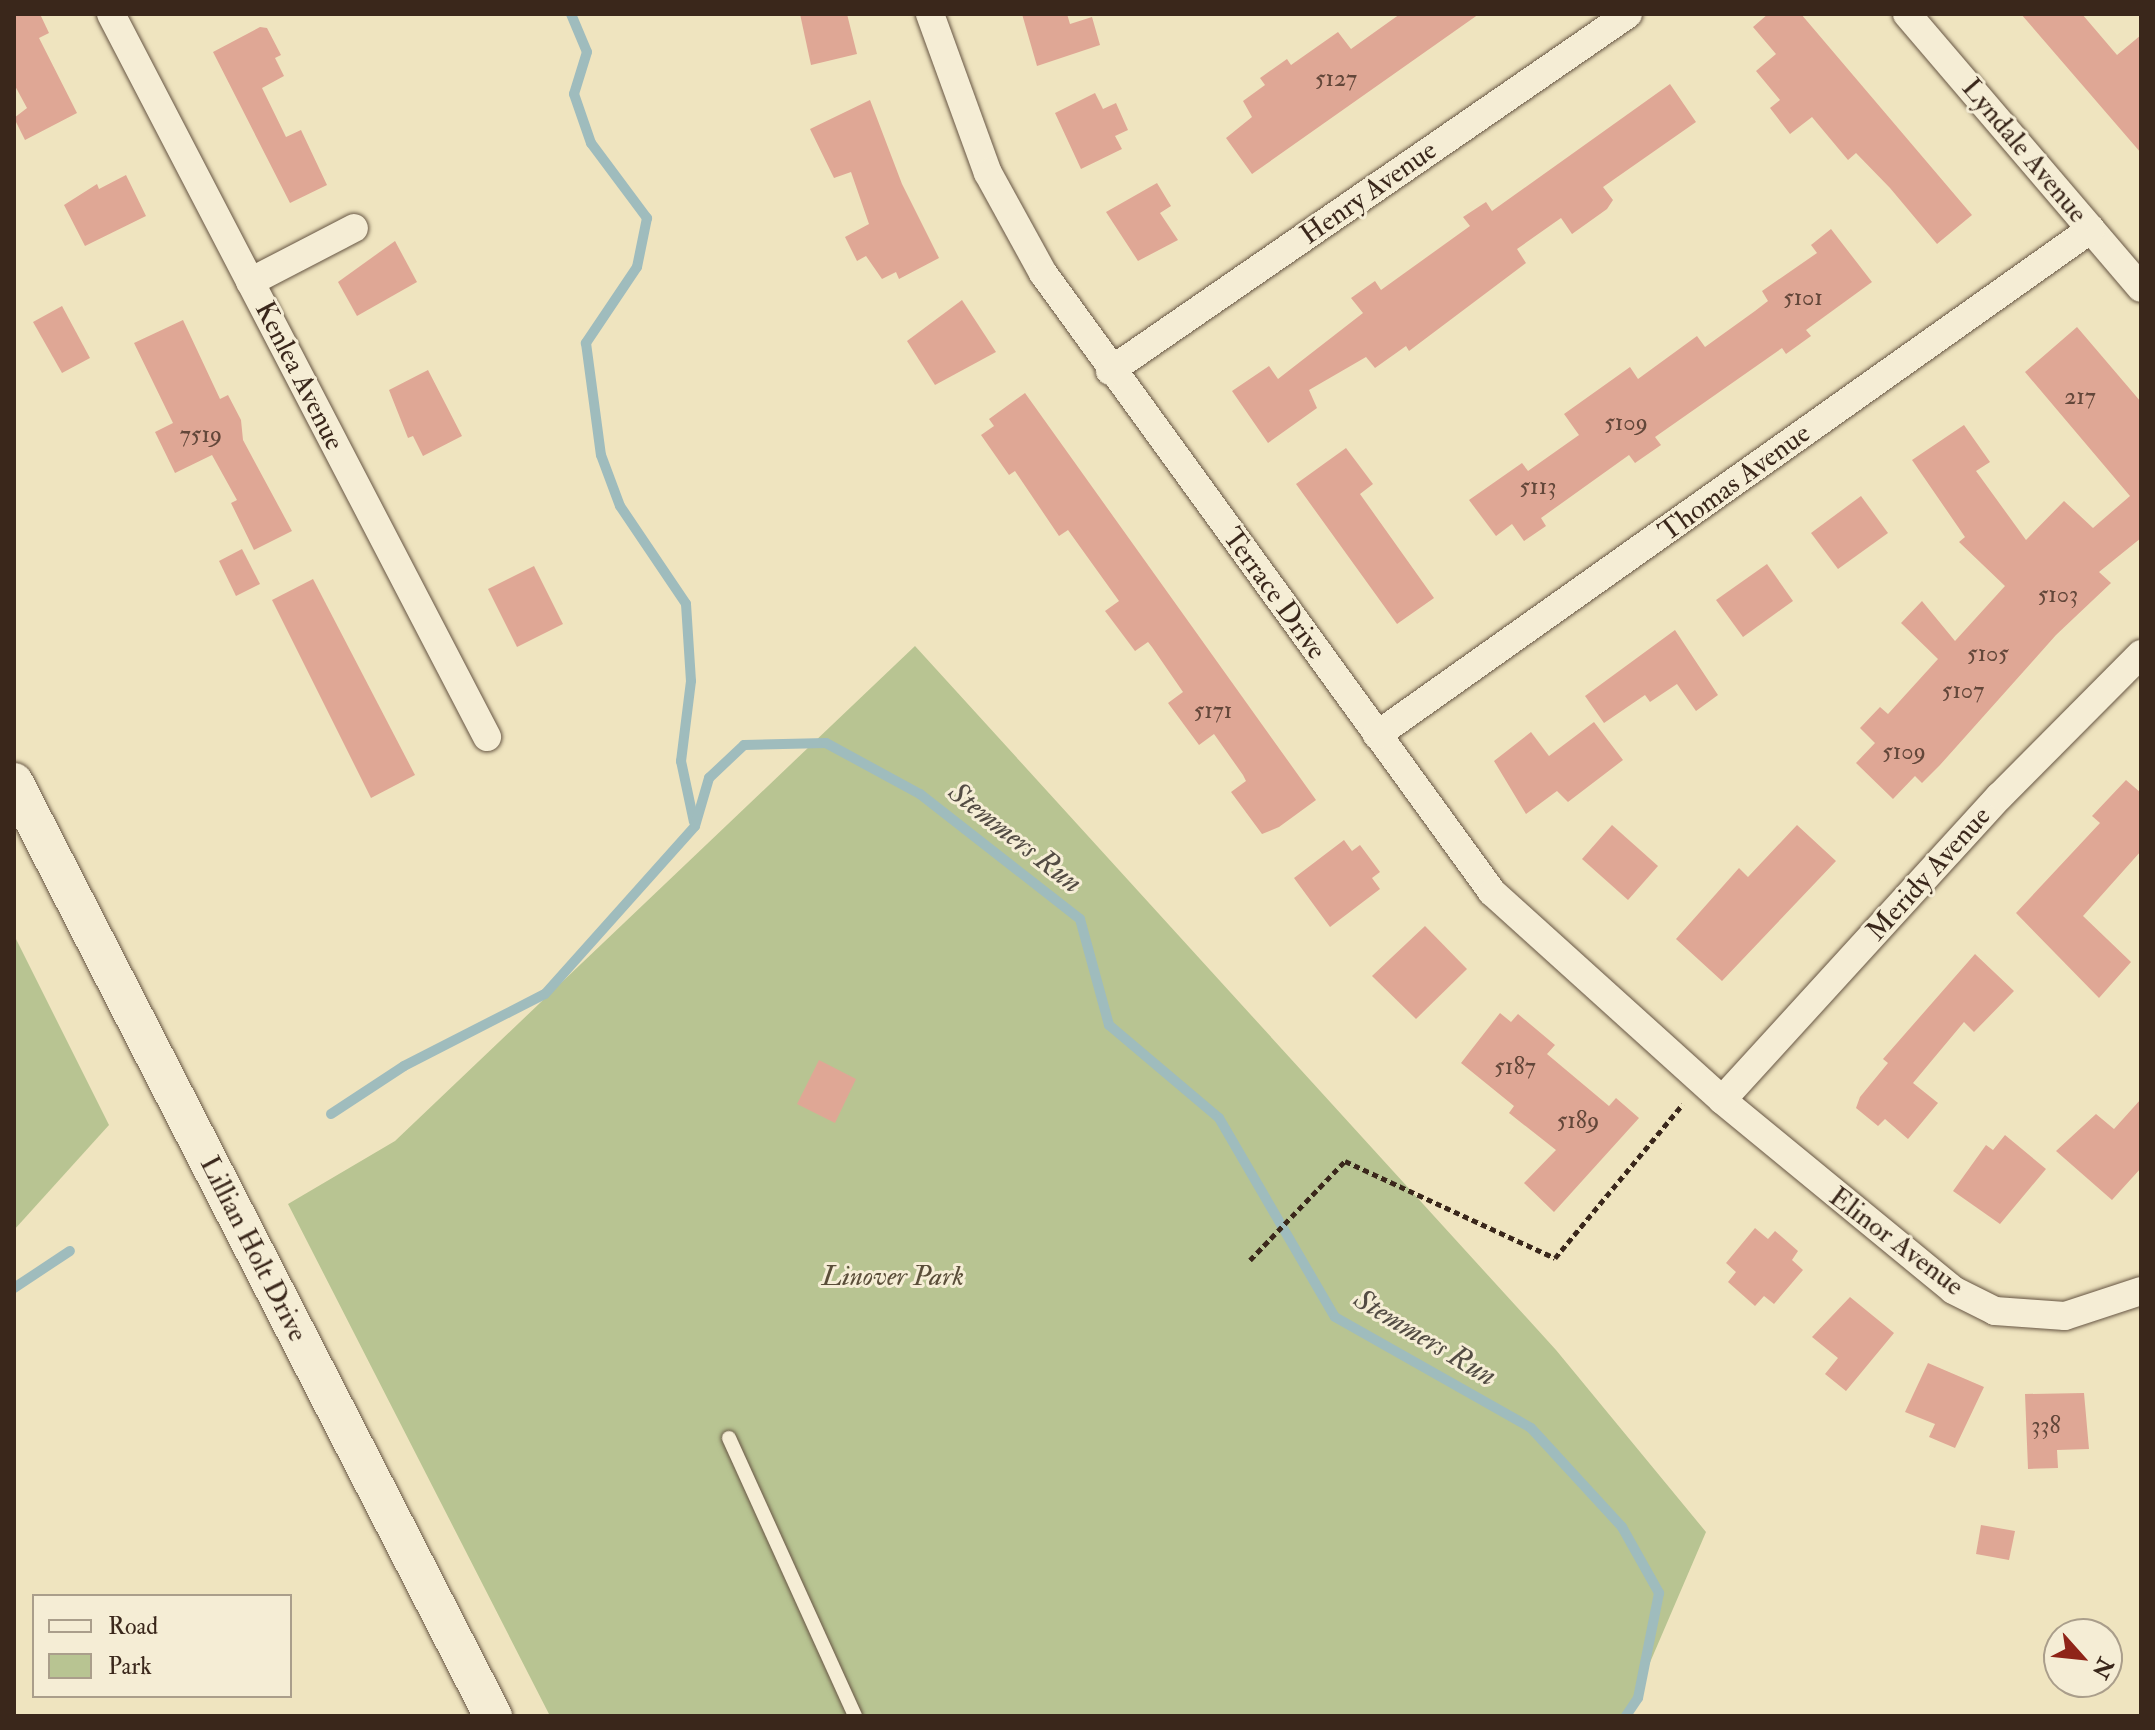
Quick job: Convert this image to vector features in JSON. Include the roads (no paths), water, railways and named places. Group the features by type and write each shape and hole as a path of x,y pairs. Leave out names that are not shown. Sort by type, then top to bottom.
{"main road":[{"name":"Lillian Holt Drive","path":"14,782 493,1716"}],"street":[{"name":"Kenlea Avenue","path":"111,14 487,737"},
{"name":"Terrace Drive","path":"930,14 988,173 1043,273 1110,371 1492,892 1712,1091"},
{"name":"Henry Avenue","path":"1110,371 1628,14"},
{"name":"Lyndale Avenue","path":"1907,14 2141,288"},
{"path":"250,282 354,228"},
{"name":"Thomas Avenue","path":"1377,735 2091,229"},
{"name":"Meridy Avenue","path":"1712,1091 2141,654"},
{"name":"Elinor Avenue","path":"1712,1091 1879,1234 1953,1290 1995,1311 2065,1316 2141,1291"}],"lane":[{"path":"729,1438 855,1716"}],"waterway":[{"path":"571,14 587,52 574,94 591,143 647,218 637,267 586,343 601,455 620,506 686,604 691,681 681,761 694,822"},
{"name":"Stemmers Run","path":"331,1114 404,1066 545,994 695,826 709,778 744,745 826,743 920,794 1080,919 1109,1025 1219,1118 1335,1317 1531,1428 1622,1527 1659,1593 1638,1698 1626,1716"},
{"name":"Stemmers Run","path":"14,1288 70,1251"}],"park label":[{"name":"Linover Park","path":"893,1277"}]}
